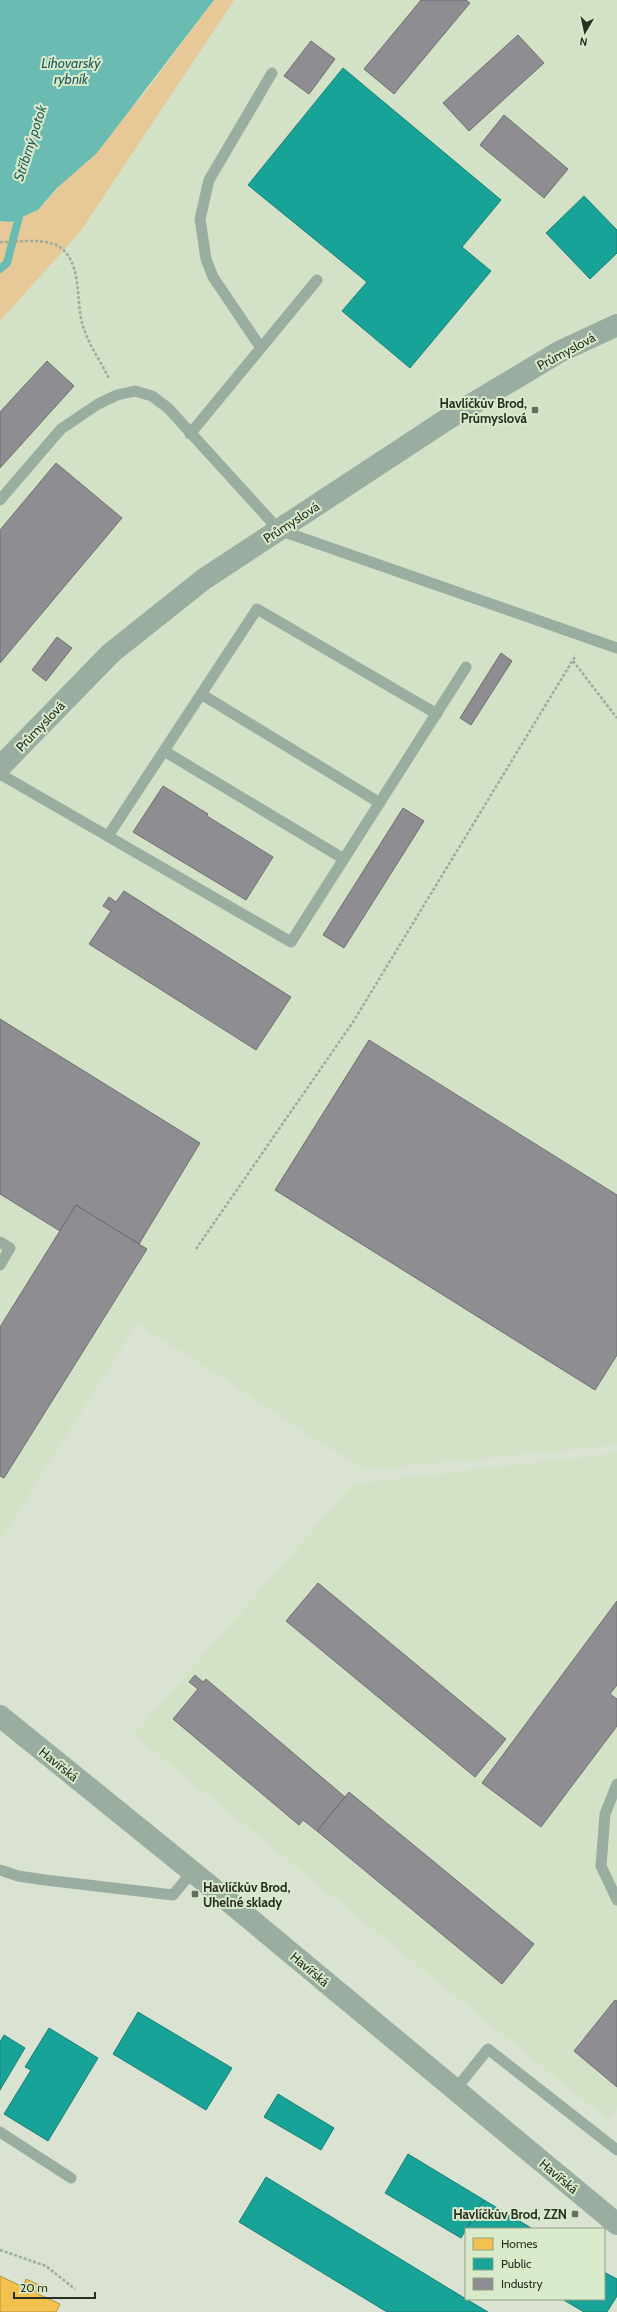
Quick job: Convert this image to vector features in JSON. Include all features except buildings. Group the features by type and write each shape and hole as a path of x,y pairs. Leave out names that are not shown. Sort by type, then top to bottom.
{"street":[{"name":"Průmyslová","path":"0,767 111,653 204,579 449,418 559,352 617,325"},
{"name":"Havířská","path":"0,1716 192,1872 617,2224"}],"lane":[{"path":"261,348 213,277 206,259 200,219 209,180 272,73"},
{"path":"190,434 317,280"},
{"path":"0,500 61,429 98,404 118,395 135,392 152,396 168,408 190,434 280,530 617,648"},
{"path":"108,836 257,609 437,714"},
{"path":"0,774 291,942 466,667"},
{"path":"201,694 380,803"},
{"path":"164,751 344,859"},
{"path":"0,1242 10,1248 0,1265"},
{"path":"617,1784 605,1814 601,1866 617,1900"},
{"path":"0,1870 18,1876 45,1880 173,1895 192,1872"},
{"path":"455,2090 488,2049 617,2150"},
{"path":"0,2132 71,2178"}],"path":[{"path":"0,242 36,242 58,246 70,258 75,272 83,324 118,395"},
{"path":"196,1248 353,1022 587,638"},
{"path":"573,661 617,718"},
{"path":"0,2250 46,2266 75,2289"}],"shaded area":[{"path":"214,0 234,0 80,232 0,321 0,221 11,222 38,210 143,95"},
{"path":"234,0 617,0 617,1445 364,1470 137,1323 0,1541 0,321 80,232"},
{"path":"617,1453 617,2109 608,2120 134,1735 353,1484"}],"water":[{"name":"Lihovarský rybník","path":"0,0 214,0 97,153 57,188 38,210 11,222 0,221"}],"waterway":[{"name":"Stříbrný potok","path":"0,269 7,263 21,209"}],"place":[{"name":"Havlíčkův Brod, Průmyslová","path":"535,410"},
{"name":"Havlíčkův Brod, Uhelné sklady","path":"195,1894"},
{"name":"Havlíčkův Brod, ZZN","path":"575,2214"}]}
